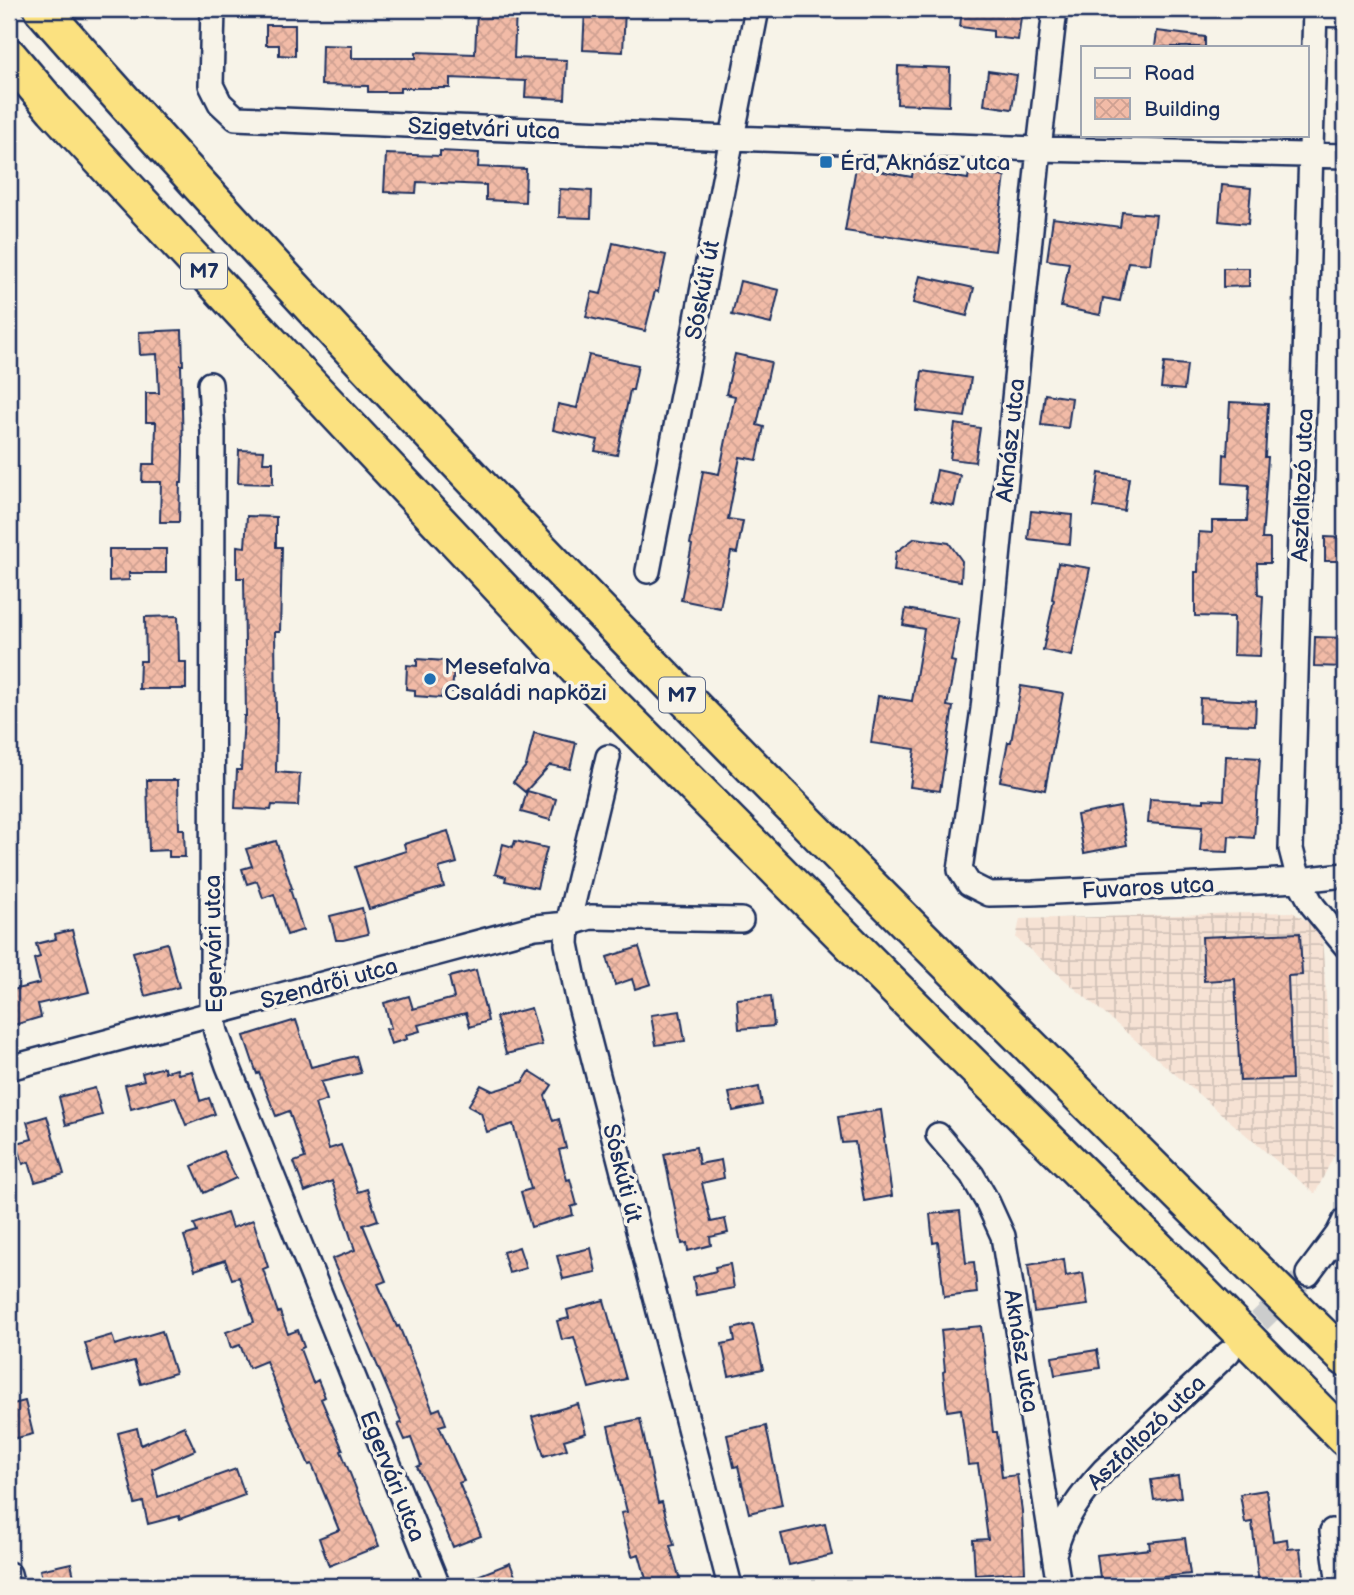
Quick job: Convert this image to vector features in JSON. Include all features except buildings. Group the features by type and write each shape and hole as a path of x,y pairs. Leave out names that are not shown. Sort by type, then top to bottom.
{"highway":[{"name":"M7","path":"42,9 269,260 622,634 906,922 1345,1359"},
{"name":"M7","path":"9,56 54,109 580,672 1345,1438"}],"street":[{"name":"Szigetvári utca","path":"213,9 211,85 220,103 236,118 1039,149 1345,156"},
{"name":"Sóskúti út","path":"648,572 757,9"},
{"name":"Aknász utca","path":"960,870 983,709 1055,9"},
{"path":"1315,11 1345,15"},
{"name":"Aszfaltozó utca","path":"1315,11 1291,849 1299,880 1312,906 1345,945"},
{"name":"Egervári utca","path":"210,384 213,432 212,1014 228,1066 438,1586"},
{"name":"Sóskúti út","path":"608,757 568,924 567,944 730,1586"},
{"name":"Fuvaros utca","path":"960,870 969,884 989,894 1299,880 1345,875"},
{"path":"568,924 591,917 741,920"},
{"name":"Szendrői utca","path":"9,1069 535,927 568,924"},
{"name":"Aknász utca","path":"938,1135 972,1175 1003,1236 1059,1586"},
{"path":"1308,1274 1338,1234 1345,1220"},
{"name":"Aszfaltozó utca","path":"1055,1554 1065,1521 1087,1488 1228,1353"},
{"path":"1332,1531 1339,1586"},
{"path":"9,1574 12,1586"}],"shaded area":[{"path":"1292,912 1316,926 1322,936 1336,1151 1315,1194 1016,938 1020,919"}],"tunnel":[{"path":"1235,1345 1308,1274"}],"place":[{"name":"Érd, Aknász utca","path":"826,162"},
{"name":"Mesefalva Családi napközi","path":"430,679"}]}
